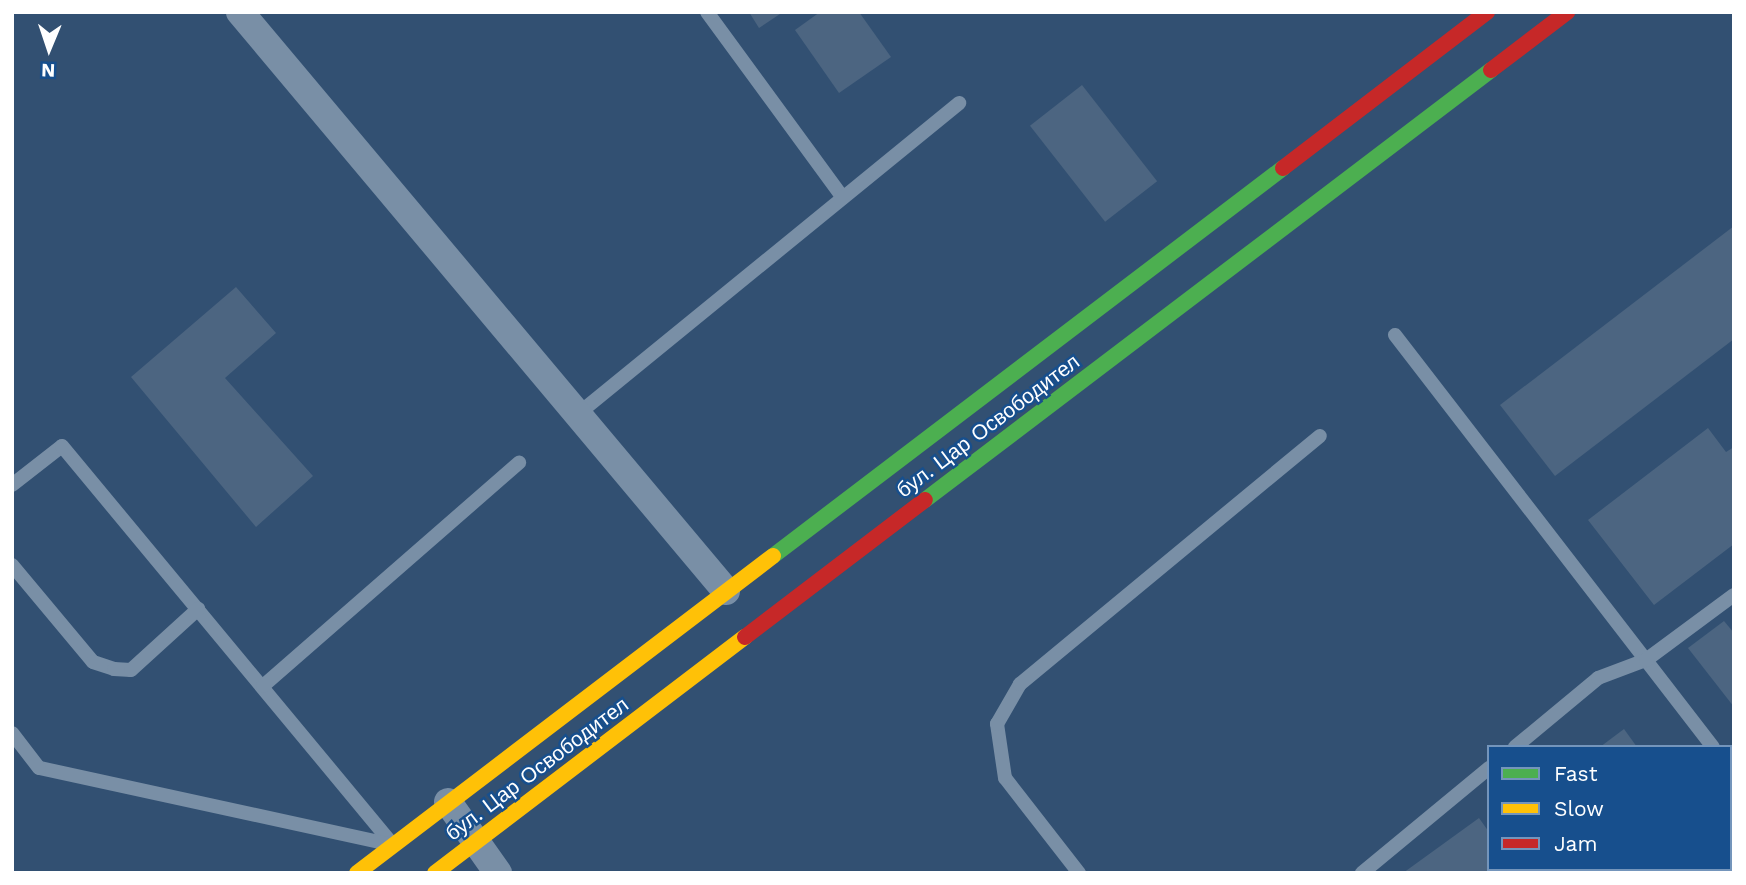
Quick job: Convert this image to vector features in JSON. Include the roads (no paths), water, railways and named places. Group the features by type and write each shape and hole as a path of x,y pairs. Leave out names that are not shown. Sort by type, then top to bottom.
{"main road":[{"name":"бул. Цар Освободител","path":"357,873 1487,12"},
{"name":"бул. Цар Освободител","path":"435,873 1567,12"}],"street":[{"path":"240,12 726,591"},
{"path":"448,802 478,840 498,873"}],"lane":[{"path":"707,12 843,198"},
{"path":"578,414 959,103"},
{"path":"1395,334 1711,745"},
{"path":"1079,873 1005,778 996,724 1020,684 1320,436"},
{"path":"12,485 62,446 393,845"},
{"path":"263,687 519,463"},
{"path":"12,565 93,662 114,669 131,670 198,609"},
{"path":"1517,745 1598,678 1646,660 1734,595"},
{"path":"12,733 40,768 393,845"},
{"path":"1362,873 1486,775"}]}
